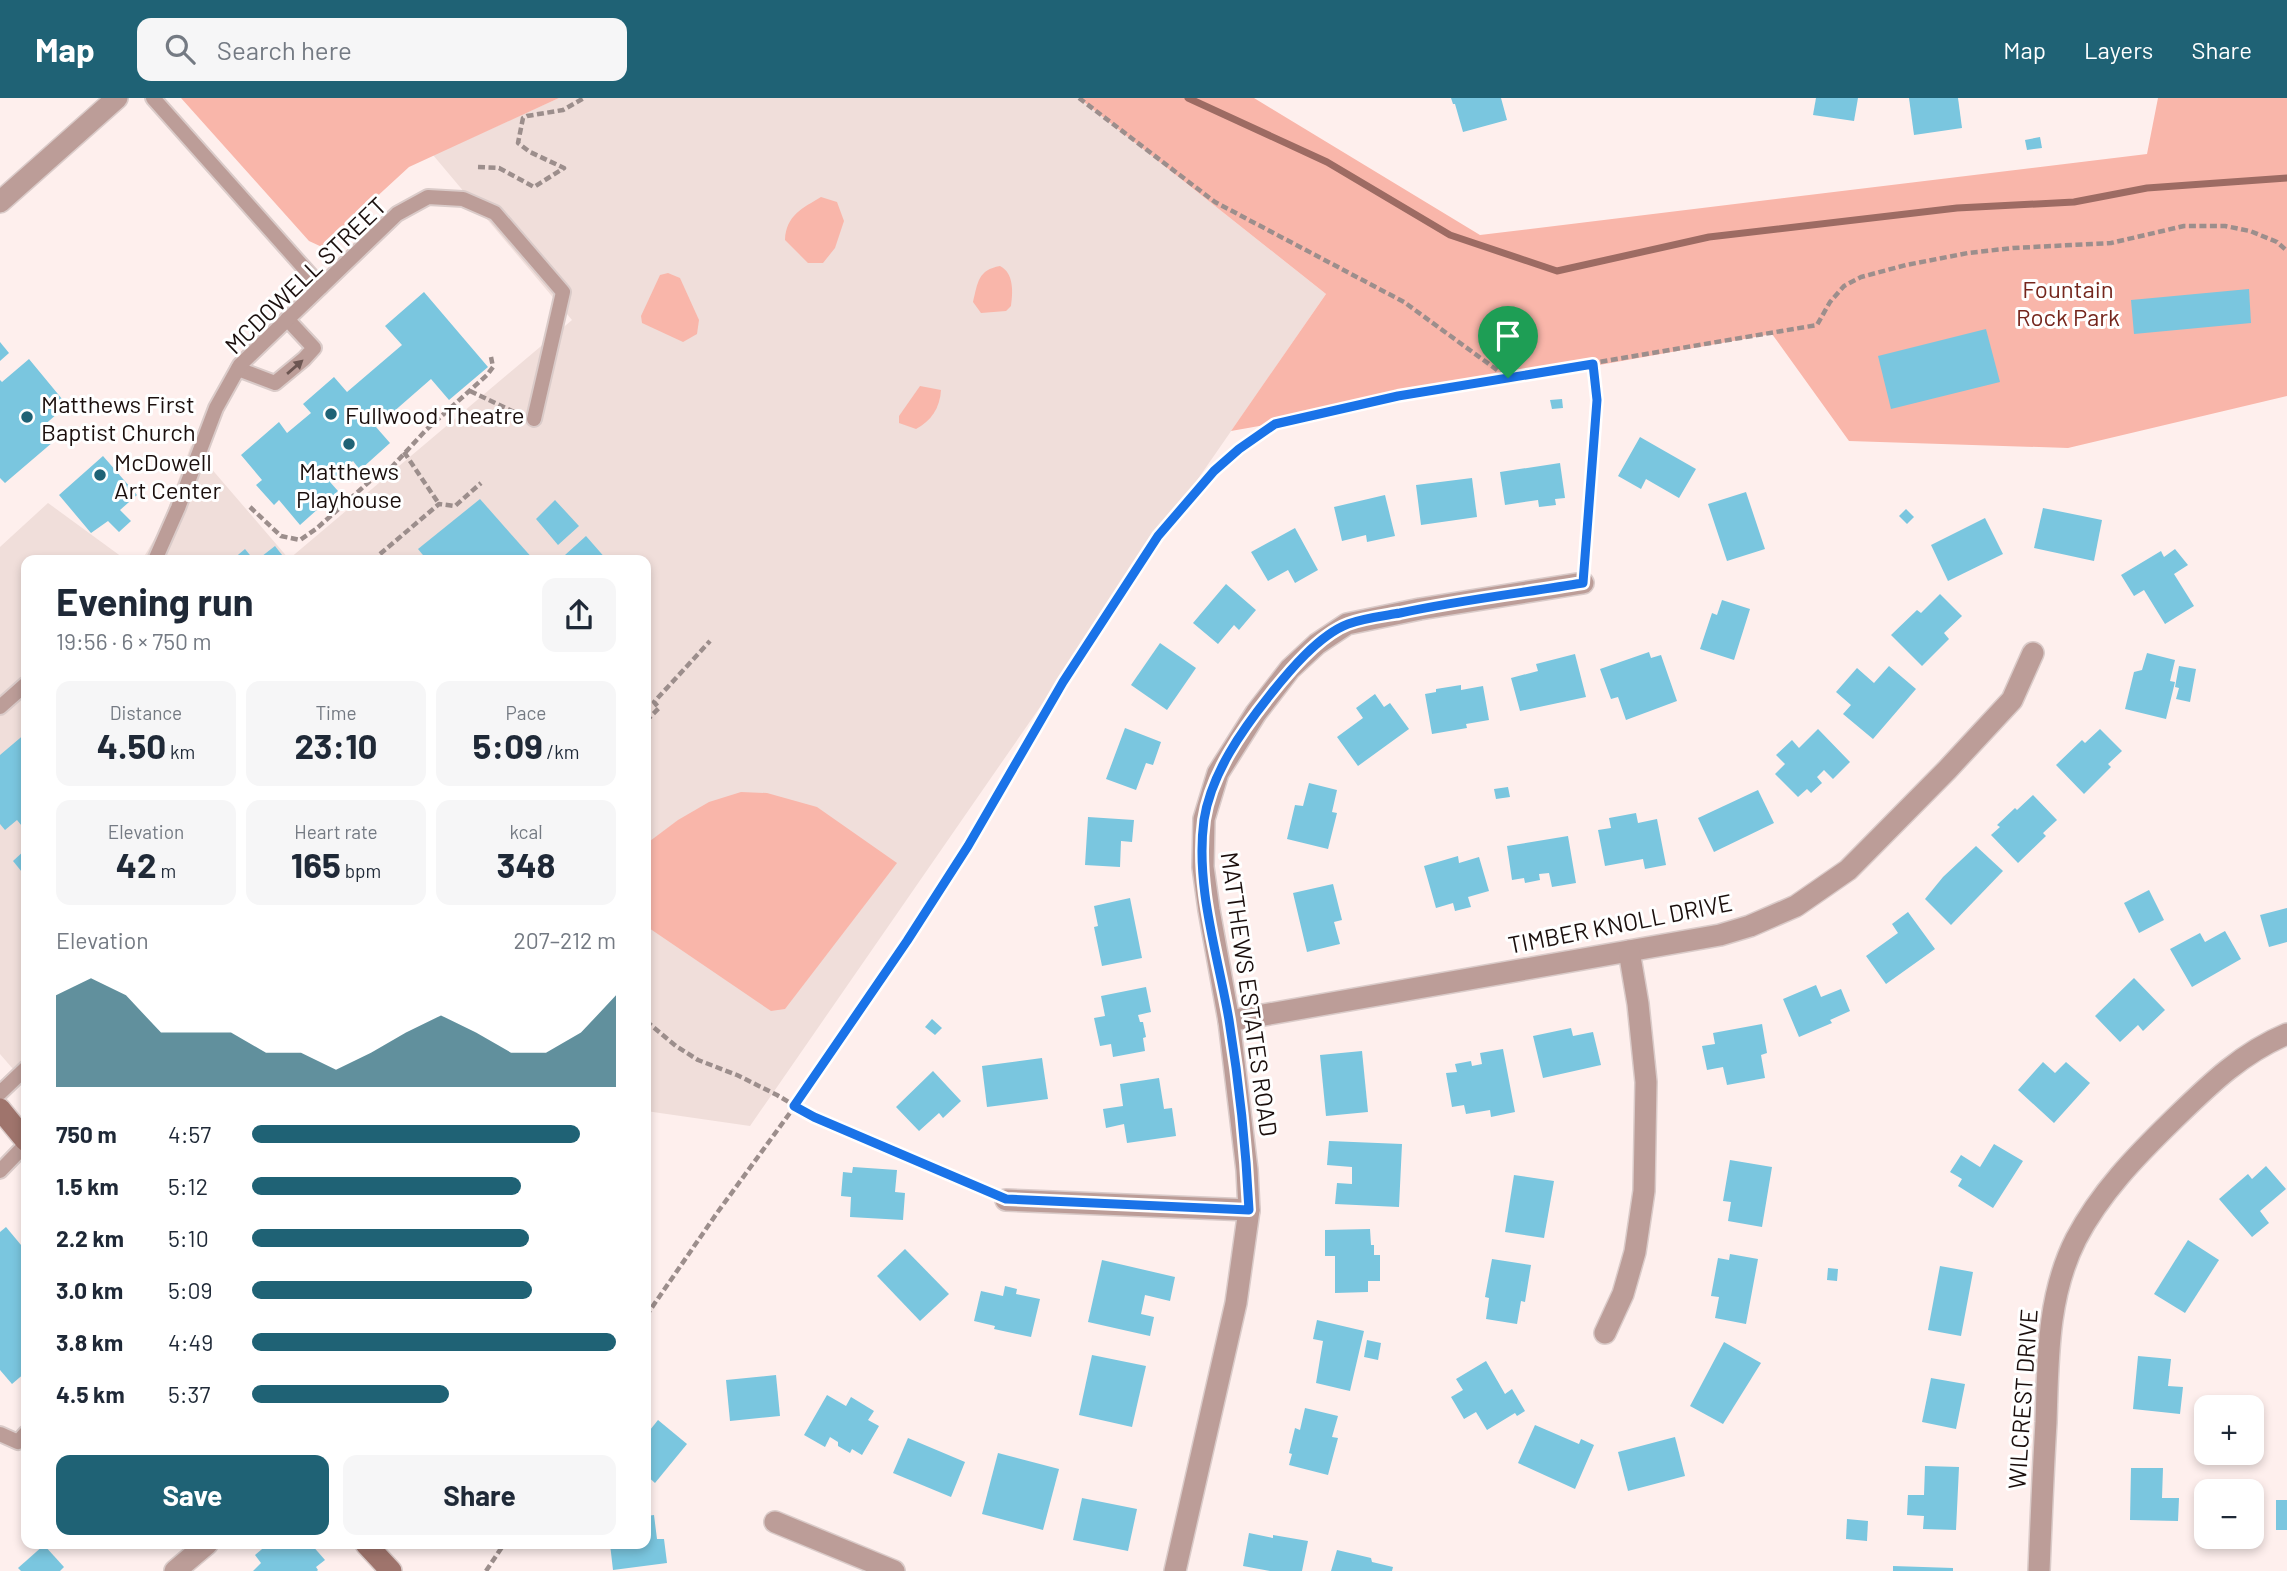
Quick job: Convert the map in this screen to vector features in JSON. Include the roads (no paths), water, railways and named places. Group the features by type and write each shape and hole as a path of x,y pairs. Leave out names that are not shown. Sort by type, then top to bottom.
{"main road":[{"path":"0,1109 21,1136"},
{"path":"371,1549 391,1571"}],"street":[{"path":"0,202 117,98"},
{"name":"MATTHEWS ESTATES ROAD","path":"1175,1571 1236,1303 1249,1210 1247,1170 1229,1021 1203,867 1204,819 1218,773 1256,713 1290,669 1317,644 1347,624 1420,608 1583,583"},
{"name":"TIMBER KNOLL DRIVE","path":"1229,1021 1720,935 1750,926 1796,906 1848,870 1947,770 2012,699 2034,653"},
{"path":"1605,1333 1623,1294 1635,1252 1643,1191 1646,1082 1638,1003 1629,951"},
{"name":"WILCREST DRIVE","path":"2039,1571 2050,1327 2065,1265 2076,1240 2098,1203 2118,1177 2158,1135 2221,1074 2259,1048 2287,1034"},
{"path":"1006,1199 1249,1210"},
{"path":"775,1522 894,1571"},
{"path":"175,1571 201,1549"}],"lane":[{"path":"153,98 321,287"},
{"name":"MCDOWELL STREET","path":"157,555 216,408 238,369 397,214 428,197 463,199 495,213 564,292 534,419"},
{"path":"238,369 275,383 304,359 314,348 287,319"},
{"path":"0,707 21,688"},
{"path":"0,1093 21,1073"},
{"path":"0,1171 21,1148"},
{"path":"0,1434 18,1442 21,1439"}],"waterway":[{"path":"1188,98 1327,162 1450,235 1557,271 1709,237 1957,208 2074,202 2147,188 2287,178"}],"place":[{"name":"Fullwood Theatre","path":"331,414"},
{"name":"Matthews First Baptist Church","path":"27,417"},
{"name":"Matthews Playhouse","path":"349,444"},
{"name":"McDowell Art Center","path":"100,475"}],"park label":[{"name":"Fountain Rock Park","path":"2068,302"}]}
